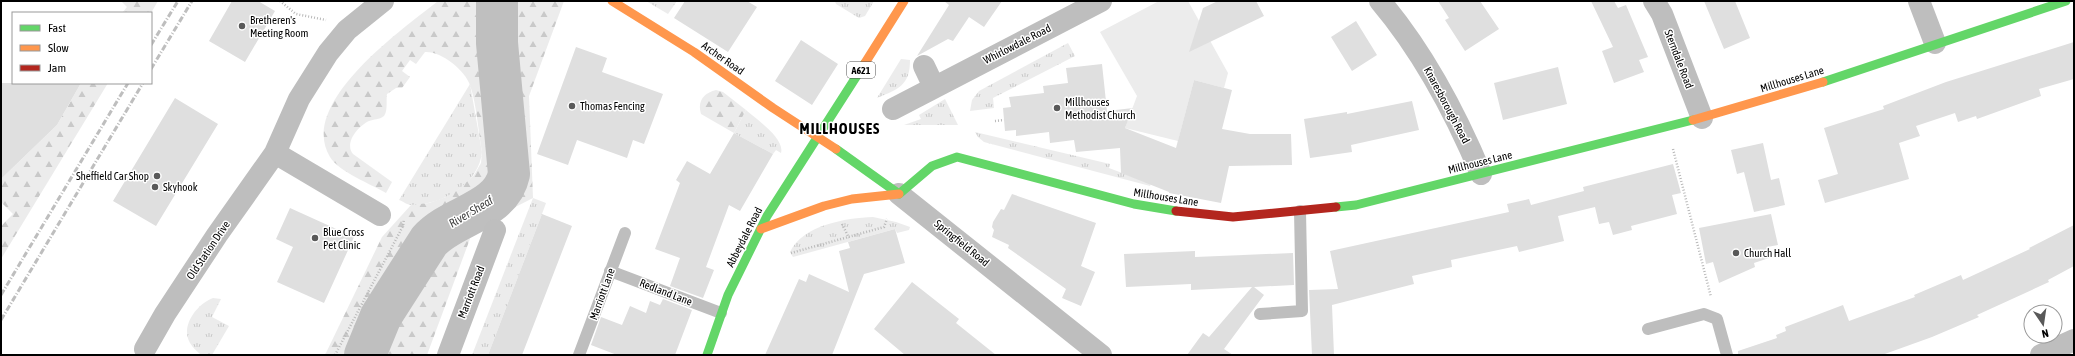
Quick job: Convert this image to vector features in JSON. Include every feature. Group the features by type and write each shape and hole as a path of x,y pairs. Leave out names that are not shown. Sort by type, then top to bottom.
{"street":[{"name":"Old Station Drive","path":"145,349 165,314 217,235 275,153 299,99 328,53 347,30 383,1"},
{"name":"Archer Road","path":"612,1 694,52 818,138"},
{"name":"A621","path":"818,138 904,1"},
{"name":"Whirlowdale Road","path":"893,109 934,86 1101,1"},
{"name":"Knaresborough Road","path":"1380,1 1418,52 1440,86 1481,174"},
{"name":"Sterndale Road","path":"1654,1 1662,14 1702,118"},
{"path":"1919,1 1935,44"},
{"name":"Millhouses Lane","path":"899,194 930,166 940,160 957,157 1154,208 1212,216 1233,217 1356,205 1702,118 1842,76 2066,1"},
{"path":"924,66 934,86"},
{"name":"Springfield Road","path":"818,138 860,165 899,194 1101,355"},
{"name":"Abbeydale Road","path":"707,355 728,295 767,216 818,138"},
{"path":"275,153 380,215"},
{"path":"761,229 824,206 852,200 899,194"},
{"name":"Marriott Road","path":"448,355 495,230"},
{"path":"2041,355 2074,340"}],"lane":[{"path":"1260,314 1302,311 1300,211"},
{"name":"Marriott Lane","path":"579,355 625,233"},
{"name":"Redland Lane","path":"610,271 721,313"},
{"path":"1648,329 1704,314 1717,319 1727,355"}],"path":[{"path":"996,121 1004,120"},
{"path":"1667,127 1717,319"},
{"path":"335,355 404,226 402,213"},
{"path":"791,254 884,227 887,219"}],"green space":[{"path":"121,1 158,1 152,12 123,12 127,7"},
{"path":"438,1 564,1 529,96 533,198 474,228 427,355 325,355 382,237 411,205 429,203 446,197 459,189 474,175 481,163 482,152 476,110 470,85 463,73 452,62 431,53 425,52 416,64 410,60 402,71 410,77 402,88 396,88 387,94 384,116 365,123 351,140 350,145 353,154 392,182 386,193 340,168 330,157 324,136 328,114 340,91 358,69 380,48"},
{"path":"646,1 677,1 668,14"},
{"path":"835,1 874,1 865,16 859,18 836,4"},
{"path":"1159,1 1188,1 1228,73 1224,88 1194,80 1178,141 1125,128 1137,96 1100,32"},
{"path":"1068,43 1075,56 993,98 994,108 970,111 972,100 979,91"},
{"path":"901,59 910,60 908,76 905,81 897,89 877,98"},
{"path":"80,84 107,84 1,259 1,226 13,214 1,202 1,179 57,125"},
{"path":"470,84 482,152 480,162 475,172 462,187 433,202 414,205 399,200"},
{"path":"716,90 723,92 746,110 734,133 701,114 700,105 702,98 708,93"},
{"path":"945,99 958,125 904,125 921,119 919,115"},
{"path":"746,110 769,129 779,141 781,153 776,150 773,154 734,133"},
{"path":"975,132 1110,164 1109,168 1151,184 1150,186 984,142"},
{"path":"533,198 546,203 488,355 472,355"},
{"path":"873,217 910,227 909,230 897,233 895,229 793,257 790,252 796,243 815,229 838,221"},
{"path":"213,298 221,299 212,317 229,326 212,355 201,355 190,343 187,336 187,330 196,310 201,305"}],"building":[{"name":"Bretheren's Meeting Room","path":"232,1 258,1 275,11 245,62 209,41"},
{"path":"685,1 747,1 757,7 728,52 674,18"},
{"path":"944,1 1002,1 984,27 969,17 953,41 948,39 917,56 949,5"},
{"path":"1218,1 1256,1 1264,16 1189,52 1203,8"},
{"path":"1438,1 1480,1 1499,29 1465,51 1445,20 1449,18"},
{"path":"1591,1 1614,1 1618,8 1626,5 1648,57 1639,60 1644,72 1614,83 1602,51 1613,47"},
{"path":"1704,1 1735,1 1750,38 1724,49"},
{"path":"1356,21 1377,55 1352,71 1331,37"},
{"path":"801,40 838,64 812,105 775,81"},
{"path":"2074,42 2074,79 2039,89 2041,96 1977,119 1976,116 1958,122 1955,113 1916,126 1920,136 1899,143 1909,179 1825,203 1818,180 1838,174 1824,128 1884,109 1883,106 1946,82"},
{"path":"576,47 607,58 602,72 663,94 644,144 633,140 627,158 577,140 568,165 537,154"},
{"path":"1102,64 1107,111 1133,108 1125,128 1176,148 1194,80 1232,90 1222,129 1250,134 1291,134 1292,165 1229,166 1221,203 1169,193 1121,173 1120,148 1076,152 1074,140 1050,143 1049,132 1016,136 1016,130 1005,131 1003,108 1011,107 1009,97 1044,93 1043,86 1068,83 1066,68"},
{"path":"1558,67 1567,104 1503,120 1494,83"},
{"path":"1,83 80,84 57,125 1,179"},
{"path":"175,98 218,124 156,226 113,201"},
{"path":"1412,101 1419,130 1351,145 1352,152 1310,158 1304,119 1347,112 1347,114"},
{"path":"734,133 773,154 740,211 729,205 706,267 714,270 703,298 670,286 680,258 655,249 680,183 676,180 687,161 710,174"},
{"path":"1763,143 1771,180 1779,178 1785,205 1754,212 1744,172 1737,174 1731,150"},
{"path":"1673,164 1681,193 1672,195 1677,214 1631,226 1632,230 1613,235 1609,222 1599,224 1595,207 1558,216 1564,241 1519,252 1517,246 1451,260 1452,267 1412,276 1414,284 1332,305 1334,355 1312,355 1309,290 1338,289 1330,251 1509,212 1507,204 1529,199 1531,205 1584,191 1583,187"},
{"path":"1012,194 1096,223 1081,266 1095,272 1081,306 1062,298 1066,289 1008,248 1009,245 992,237 994,230 992,227 993,222 1001,209 1004,210"},
{"path":"290,208 354,237 324,303 277,282 293,247 276,239"},
{"path":"542,214 572,226 522,355 488,355"},
{"name":"Church Hall","path":"1771,214 1778,245 1767,247 1769,258 1754,263 1755,267 1719,283 1713,262 1706,264 1699,228"},
{"path":"2074,225 2074,266 2048,280 2049,282 1977,315 1979,317 1932,337 1882,355 1738,355 1738,351 1777,338 1776,335 1786,331 1785,327 1843,305 1849,321 1915,297 1914,295 1961,275 1963,280 2030,249 2029,248"},
{"path":"895,229 905,263 864,274 832,355 765,355 799,279 806,282 809,274 849,292 839,251 850,248 848,242"},
{"path":"1195,251 1195,257 1293,253 1294,285 1254,287 1264,295 1224,349 1233,355 1187,355 1203,333 1209,337 1252,287 1191,290 1191,284 1126,287 1124,254"},
{"path":"912,282 959,319 956,323 996,355 905,355 874,329"},
{"path":"663,299 692,310 675,355 617,355 591,345 601,317 622,325 630,306 646,313 650,301 660,305"}],"waterway":[{"name":"River Sheaf","path":"365,355 381,316 429,241 439,232 475,212 496,197 504,187 509,174 497,43 497,1"}],"railway":[{"path":"152,43 178,1"},
{"path":"152,67 192,1"},
{"path":"1,295 127,84"},
{"path":"1,320 142,84"}],"traffic: fast":[{"path":"1823,82 2066,1"},
{"path":"707,355 728,295 767,216 865,63"},
{"path":"1336,207 1356,205 1693,120"},
{"path":"836,149 899,194 932,166 957,157 1134,204 1176,211"}],"traffic: slow":[{"path":"612,1 694,52 773,108 836,149"},
{"path":"865,63 904,1"},
{"path":"1693,120 1823,82"},
{"path":"761,229 824,206 852,199 899,194"}],"traffic: jam":[{"path":"1176,211 1233,217 1336,207"}],"place":[{"name":"Bretheren's Meeting Room","path":"242,26"},
{"name":"Thomas Fencing","path":"572,106"},
{"name":"Millhouses Methodist Church","path":"1057,108"},
{"name":"Sheffield Car Shop","path":"157,176"},
{"name":"Skyhook","path":"155,187"},
{"name":"Blue Cross Pet Clinic","path":"315,238"},
{"name":"Church Hall","path":"1736,253"}],"district":[{"name":"MILLHOUSES","path":"840,129"}]}
